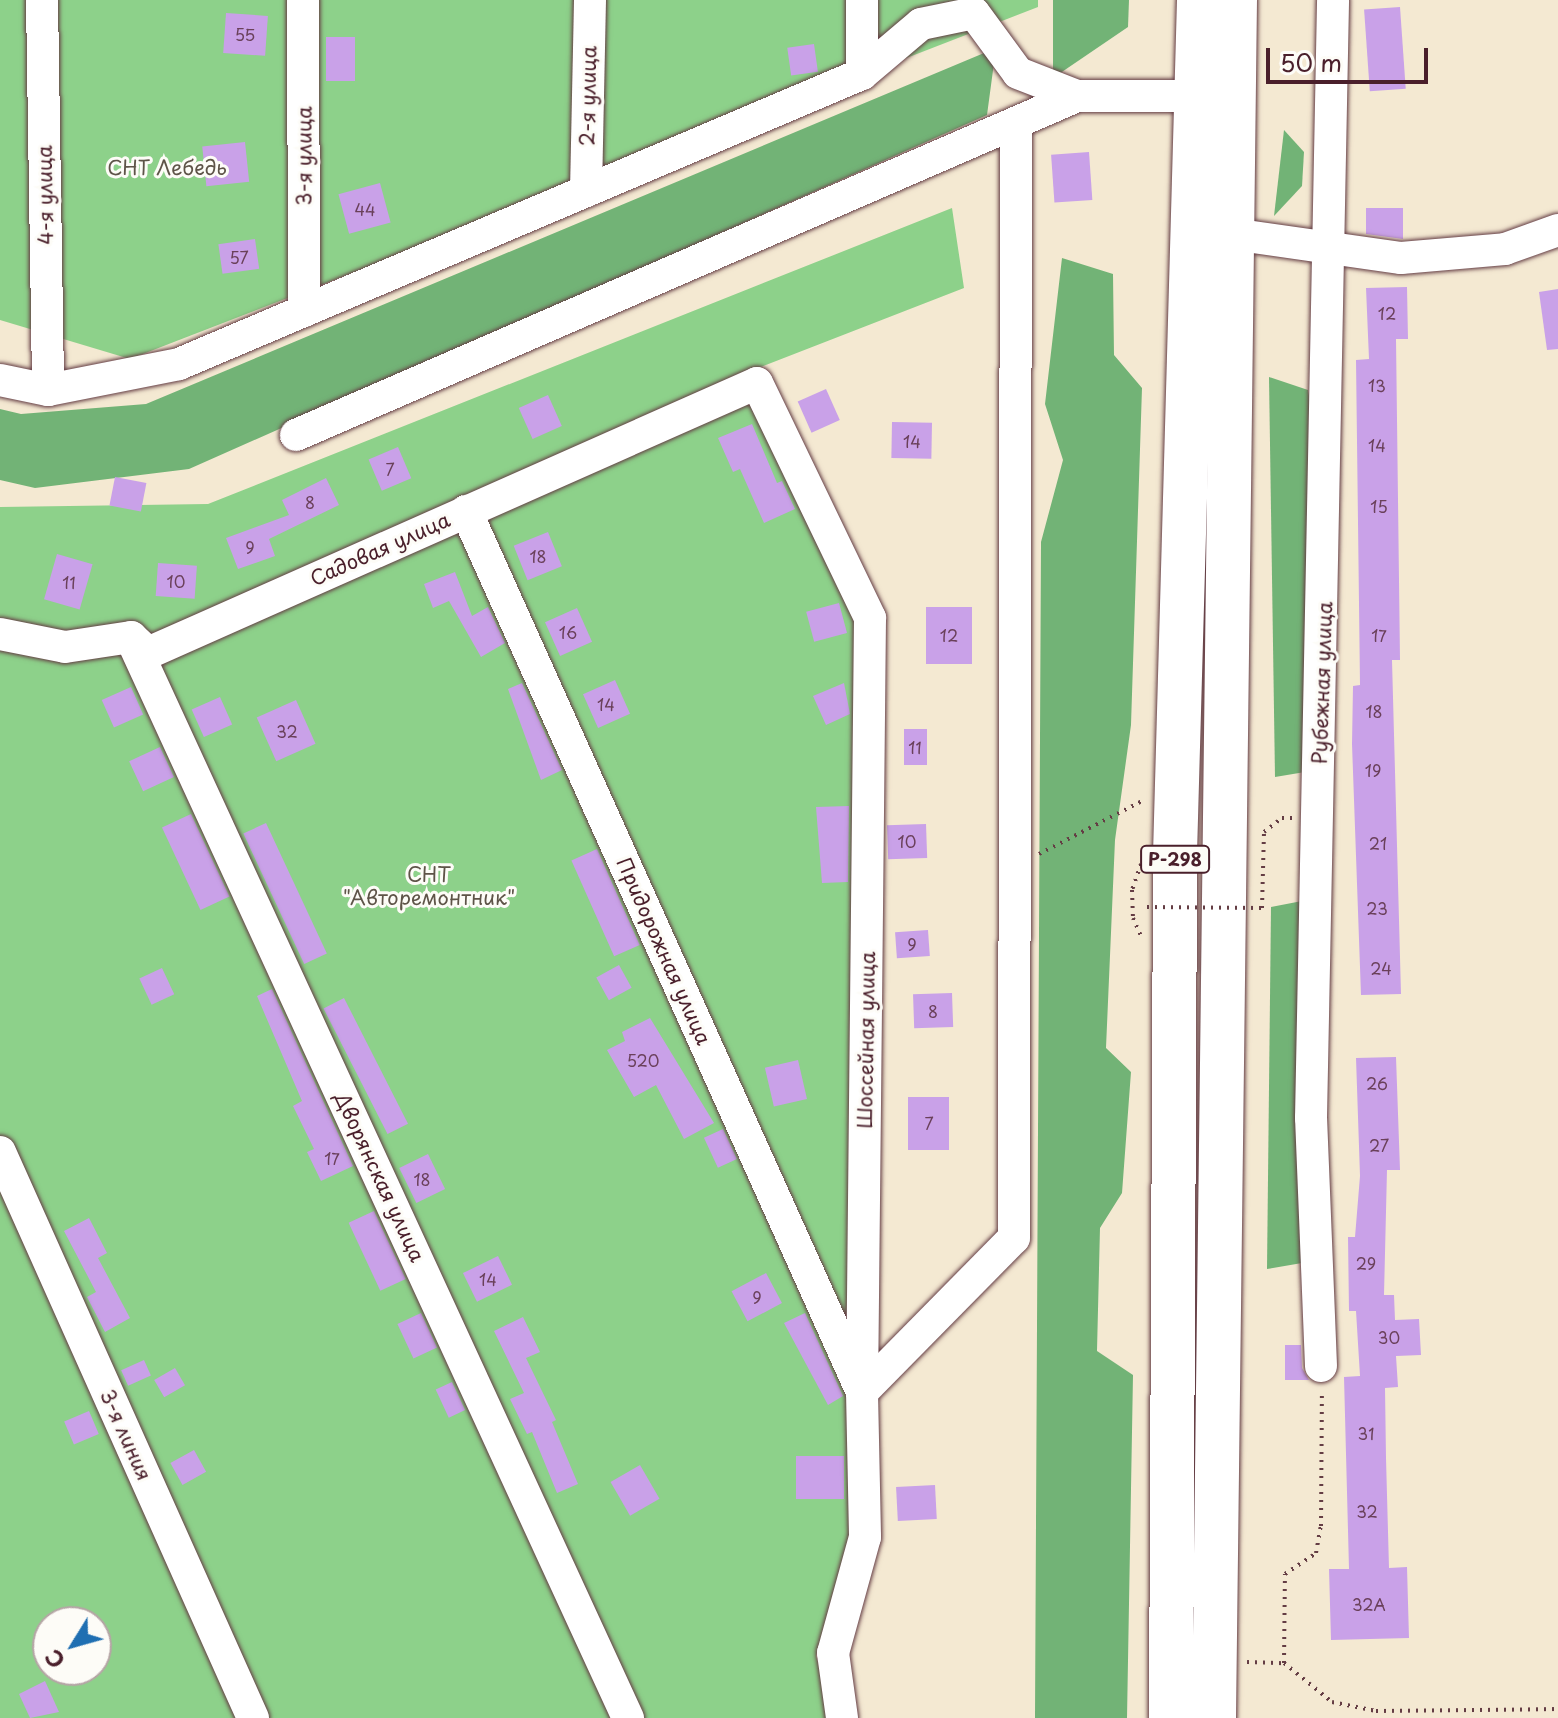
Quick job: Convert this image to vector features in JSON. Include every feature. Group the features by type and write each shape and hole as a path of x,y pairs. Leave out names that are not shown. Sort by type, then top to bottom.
{"highway":[{"name":"Р-298","path":"1171,1718 1175,854 1199,0"},
{"name":"Р-298","path":"1220,1699 1235,0"}],"street":[{"name":"4-я улица","path":"42,0 48,390"},
{"name":"3-я улица","path":"303,0 304,311"},
{"name":"2-я улица","path":"586,191 590,0"},
{"path":"862,0 862,74"},
{"name":"Рубежная улица","path":"1321,1366 1311,1118 1331,248 1333,0"},
{"path":"0,380 48,390 179,364 862,74 921,24 974,13 1018,73 1077,96 1197,96"},
{"path":"296,435 1077,96"},
{"path":"862,1392 1014,1238 1016,123"},
{"path":"1232,234 1416,257 1505,249 1558,230"},
{"name":"Садовая улица","path":"0,634 65,647 131,637 148,653 757,383"},
{"name":"Шоссейная улица","path":"757,383 870,618 862,1392 865,1537 833,1653 842,1718"},
{"name":"Придорожная улица","path":"466,511 862,1392"},
{"name":"Дворянская улица","path":"131,637 628,1718"},
{"name":"3-я линия","path":"0,1152 253,1718"}],"path":[{"path":"1015,866 1144,800"},
{"path":"1147,907 1262,908 1264,832 1282,818 1318,818"},
{"path":"1284,1663 1285,1574 1316,1553 1321,1526 1321,1366"},
{"path":"1220,1699 1284,1663"},
{"path":"1284,1663 1332,1702 1376,1711 1558,1709"}],"green space":[{"name":"СНТ Лебедь","path":"0,0 1038,0 1038,7 130,359 0,320"},
{"path":"1053,0 1129,0 1128,27 1053,78"},
{"path":"996,48 987,115 189,469 35,488 0,480 0,409 21,414 146,404"},
{"path":"1284,130 1304,152 1302,186 1274,216"},
{"name":"СНТ \"Авторемонтник\"","path":"952,208 964,288 740,375 859,617 853,1531 816,1656 835,1718 0,1718 0,507 208,504"},
{"path":"1062,258 1113,274 1114,355 1142,388 1131,725 1115,840 1106,1048 1131,1072 1122,1193 1100,1228 1097,1351 1133,1375 1127,1718 1035,1718 1041,542 1063,460 1045,404"},
{"path":"1269,377 1308,390 1314,425 1305,772 1275,777"},
{"path":"1302,901 1302,1263 1267,1269 1271,907"}],"building":[{"path":"1400,7 1406,89 1370,91 1364,10"},
{"path":"226,13 268,16 265,56 223,53"},
{"path":"326,37 355,37 355,81 326,81"},
{"path":"814,44 818,72 791,75 787,48"},
{"path":"245,142 249,182 206,186 202,146"},
{"path":"1089,152 1092,200 1054,203 1051,155"},
{"path":"380,183 391,223 349,234 338,194"},
{"path":"1366,208 1403,208 1403,239 1366,234"},
{"path":"255,239 259,269 223,274 218,244"},
{"path":"1407,287 1408,339 1396,339 1400,660 1392,660 1401,994 1361,995 1352,744 1353,686 1360,685 1356,360 1369,359 1366,288"},
{"path":"1558,289 1558,349 1547,350 1539,292"},
{"path":"826,389 840,420 812,433 798,402"},
{"path":"548,395 562,426 533,439 519,408"},
{"path":"892,422 932,423 931,459 891,458"},
{"path":"752,424 777,483 782,481 795,509 764,523 740,469 733,472 718,438"},
{"path":"398,447 411,478 382,491 369,460"},
{"path":"115,477 146,483 141,512 109,505"},
{"path":"326,478 339,505 269,539 275,556 238,569 226,538 289,515 282,500"},
{"path":"548,532 562,566 528,580 514,546"},
{"path":"57,554 93,564 80,609 44,599"},
{"path":"158,563 197,566 195,599 156,596"},
{"path":"455,572 472,616 488,607 505,643 481,657 449,601 433,608 424,584"},
{"path":"839,603 847,633 814,642 806,612"},
{"path":"926,607 972,607 972,664 926,664"},
{"path":"577,608 592,642 560,656 545,622"},
{"path":"615,680 630,714 598,728 583,694"},
{"path":"522,683 562,770 541,780 508,689"},
{"path":"844,683 850,714 826,725 813,696"},
{"path":"131,687 143,714 114,727 102,700"},
{"path":"220,697 232,724 204,737 192,710"},
{"path":"296,700 316,744 276,761 257,717"},
{"path":"904,729 927,729 927,765 904,765"},
{"path":"160,747 174,777 143,791 129,761"},
{"path":"849,806 848,882 822,883 816,807"},
{"path":"191,814 229,896 200,910 162,828"},
{"path":"266,823 327,954 304,964 243,834"},
{"path":"926,824 927,858 888,859 887,825"},
{"path":"597,849 640,945 614,956 571,860"},
{"path":"928,930 930,956 897,958 895,932"},
{"path":"619,965 632,988 609,1000 596,978"},
{"path":"162,968 174,994 152,1005 139,979"},
{"path":"272,989 353,1166 321,1181 307,1152 314,1149 293,1106 302,1101 257,996"},
{"path":"952,993 953,1027 914,1028 913,994"},
{"path":"344,998 408,1124 388,1134 324,1008"},
{"path":"650,1018 714,1123 684,1139 656,1085 634,1097 607,1050 625,1041 622,1032"},
{"path":"1396,1057 1400,1170 1387,1170 1384,1295 1394,1295 1395,1320 1419,1319 1421,1355 1396,1356 1398,1387 1385,1388 1386,1458 1389,1568 1407,1567 1409,1638 1331,1640 1329,1569 1349,1569 1344,1377 1360,1376 1356,1311 1349,1311 1348,1237 1355,1237 1360,1176 1356,1058"},
{"path":"798,1060 807,1099 774,1107 765,1068"},
{"path":"908,1097 949,1097 949,1150 908,1150"},
{"path":"723,1129 737,1159 718,1168 704,1138"},
{"path":"428,1154 445,1189 416,1203 399,1168"},
{"path":"374,1211 406,1279 380,1291 349,1223"},
{"path":"89,1218 107,1253 98,1258 130,1318 105,1332 87,1297 96,1292 64,1231"},
{"path":"498,1256 512,1285 477,1302 463,1273"},
{"path":"766,1273 782,1303 748,1321 732,1291"},
{"path":"421,1313 437,1347 413,1358 397,1324"},
{"path":"805,1313 843,1396 828,1405 784,1323"},
{"path":"523,1317 540,1352 526,1358 556,1420 552,1422 578,1484 557,1493 532,1432 527,1434 510,1399 524,1393 494,1331"},
{"path":"1285,1345 1301,1345 1302,1368 1309,1380 1285,1380"},
{"path":"144,1360 151,1376 128,1386 121,1370"},
{"path":"175,1368 185,1385 164,1397 154,1380"},
{"path":"452,1382 465,1410 449,1418 436,1390"},
{"path":"89,1411 99,1434 74,1445 64,1422"},
{"path":"194,1450 206,1472 183,1485 170,1463"},
{"path":"796,1456 844,1456 844,1499 796,1499"},
{"path":"640,1465 660,1499 630,1516 611,1482"},
{"path":"935,1485 937,1519 898,1521 896,1487"},
{"path":"35,1686 47,1686 59,1712 30,1718 19,1694"}]}
